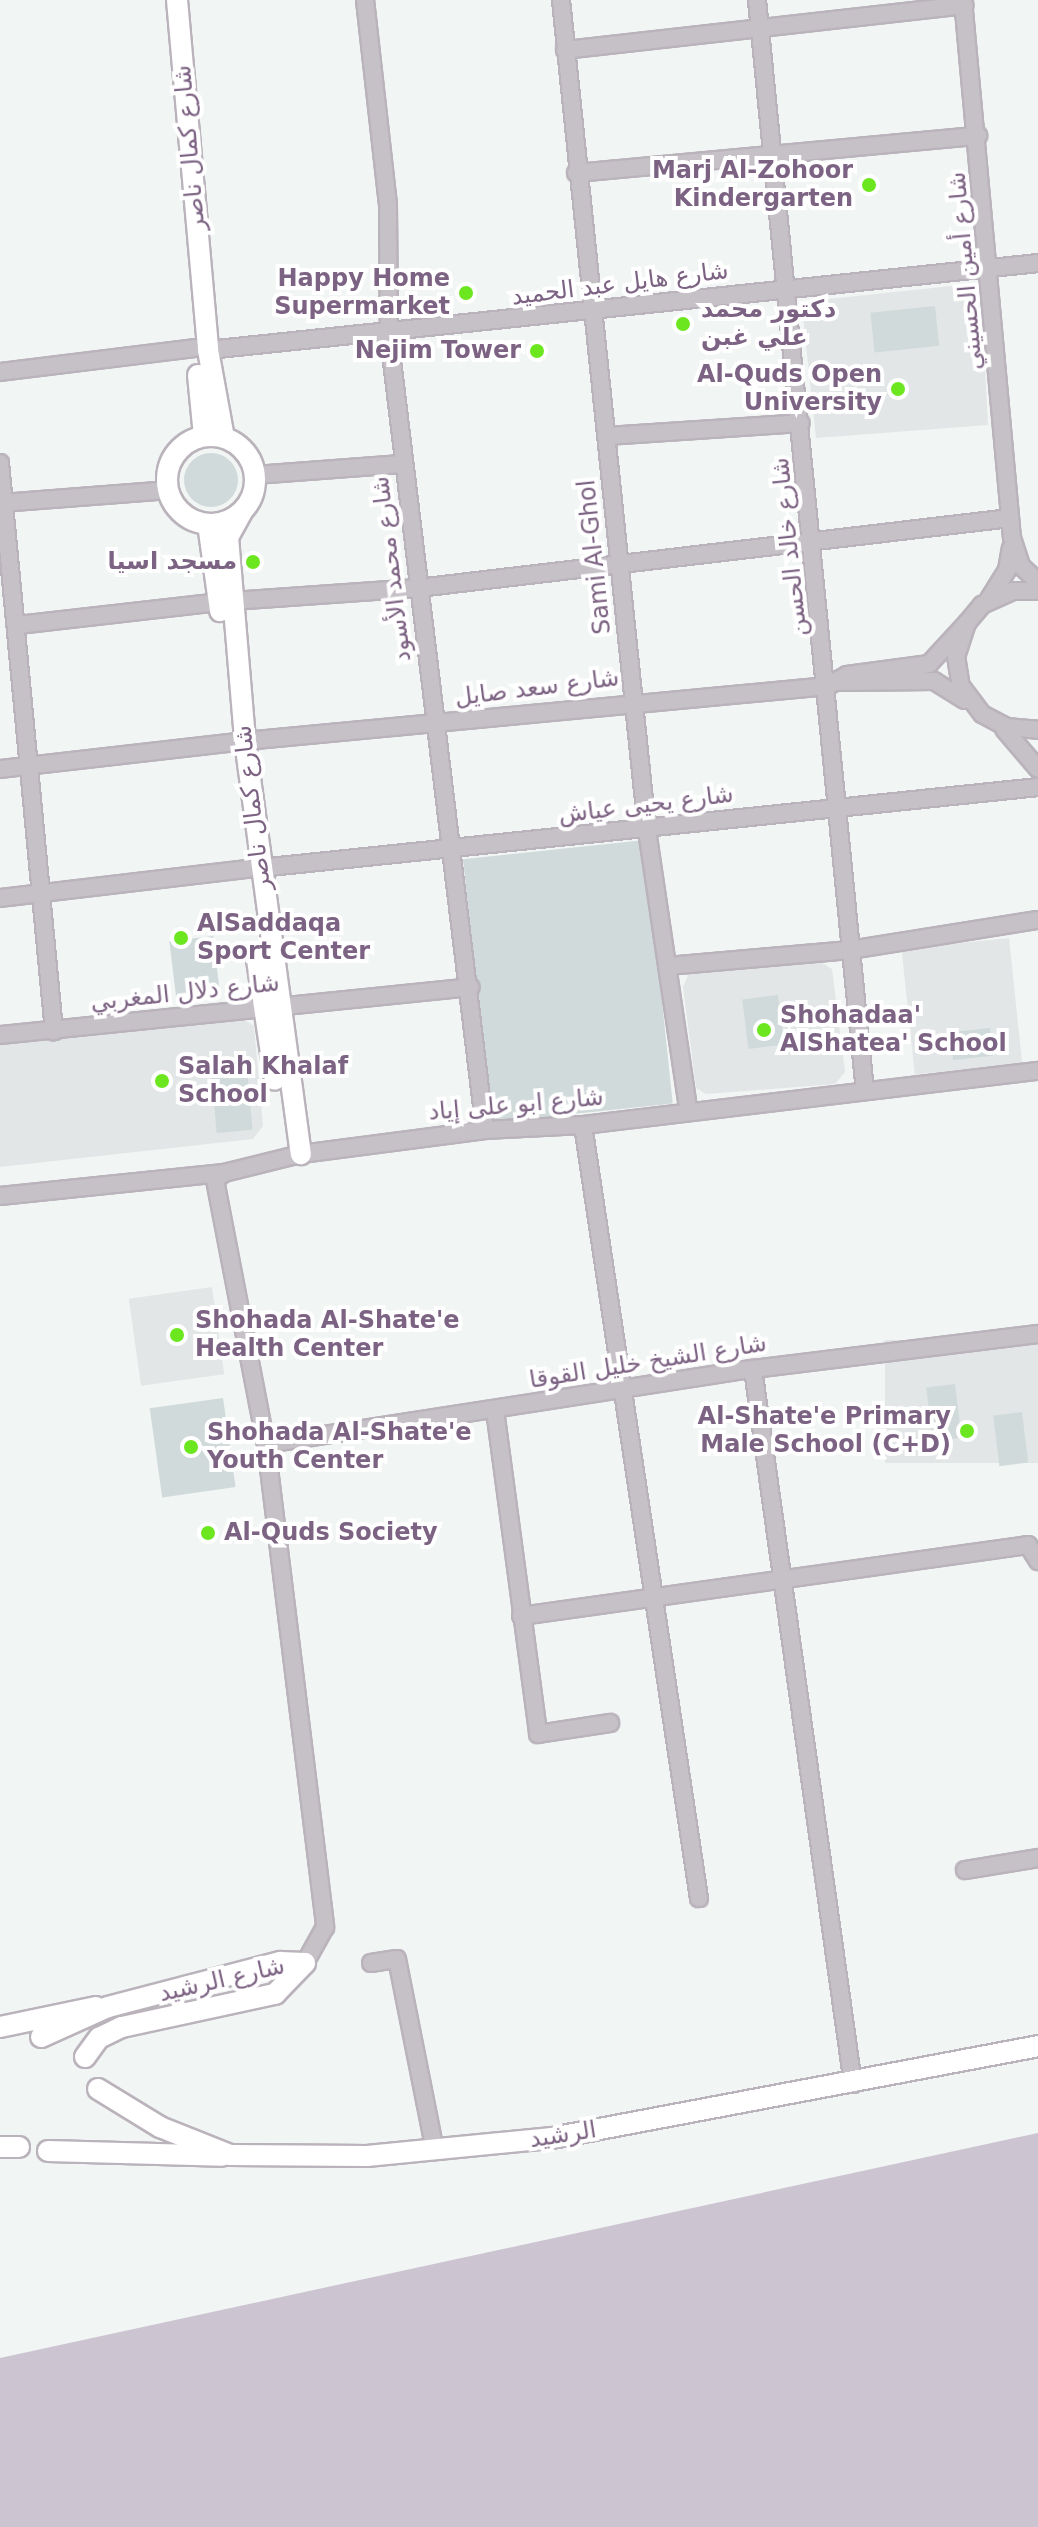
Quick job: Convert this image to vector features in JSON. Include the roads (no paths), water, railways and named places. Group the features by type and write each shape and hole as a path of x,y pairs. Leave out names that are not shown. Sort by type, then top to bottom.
{"main road":[{"name":"شارع كمال ناصر","path":"165,0 201,349 214,437"},
{"name":"شارع كمال ناصر","path":"177,0 201,349"},
{"path":"214,437 246,452 256,475 242,512 208,524 186,516 169,490 173,459 214,437"},
{"name":"شارع كمال ناصر","path":"242,512 228,537 225,601 270,1009 295,1155"},
{"path":"208,524 225,601"},
{"name":"شارع الرشيد","path":"41,2037 108,2007 280,1962 305,1963"},
{"name":"شارع الرشيد","path":"85,2057 99,2038 122,2027 275,1994 305,1963"},
{"path":"0,2027 108,2007"},
{"name":"الرشيد","path":"98,2089 160,2127 230,2155 435,2151 552,2138 853,2084 1038,2046"},
{"path":"48,2151 230,2155"}],"street":[{"name":"شارع محمد الأسود","path":"365,0 388,204 389,336 418,588 455,850 485,1130"},
{"name":"Sami Al-Ghol","path":"561,0 576,173 597,310 647,830 688,1109"},
{"name":"شارع خالد الحسن","path":"757,0 783,290 831,684 836,805 865,1091"},
{"path":"565,50 760,30 963,2"},
{"name":"شارع أمين الحسيني","path":"963,2 992,271 1012,538 1021,566 1038,582"},
{"path":"576,173 978,136"},
{"name":"شارع هايل عبد الحميد","path":"0,372 201,349 389,336 597,310 992,271 1038,263"},
{"path":"607,436 801,423"},
{"path":"0,463 18,625 26,765 42,893 54,1031"},
{"path":"256,475 404,464"},
{"path":"2,502 169,490"},
{"path":"18,625 225,601 418,588 1010,518"},
{"name":"شارع أمين الحسيني","path":"967,623 1007,570 1012,538"},
{"path":"985,603 1038,591"},
{"path":"967,623 957,667 976,708"},
{"name":"شارع سعد صايل","path":"831,684 929,664 967,623"},
{"name":"شارع سعد صايل","path":"0,769 241,742 436,726 633,700 831,684 934,681 990,719"},
{"path":"990,719 1038,730"},
{"path":"990,719 1027,748 1038,769"},
{"name":"شارع يحيى عياش","path":"0,898 254,868 647,830 836,805 1038,787"},
{"path":"667,966 850,950 1038,920"},
{"name":"شارع دلال المغربي","path":"0,1035 471,987"},
{"name":"شارع ابو على إياد","path":"0,1196 224,1173 295,1155 485,1130 583,1125 688,1109 1038,1071"},
{"path":"583,1125 624,1391 650,1596 699,1898"},
{"path":"224,1173 215,1180 266,1444 325,1927 305,1963"},
{"name":"شارع الشيخ خليل القوقا","path":"266,1444 753,1369 1038,1334"},
{"path":"753,1369 779,1578 853,2084"},
{"path":"495,1410 538,1734 610,1723"},
{"path":"521,1616 1028,1545 1038,1561"},
{"path":"965,1870 1038,1858"},
{"path":"371,1963 397,1959 435,2151"}],"place":[{"name":"Marj Al-Zohoor Kindergarten","path":"869,185"},
{"name":"Happy Home Supermarket","path":"466,293"},
{"name":"دكتور محمد علي غبن","path":"683,324"},
{"name":"Nejim Tower","path":"537,351"},
{"name":"Al-Quds Open University","path":"898,389"},
{"name":"مسجد اسيا","path":"253,562"},
{"name":"AlSaddaqa Sport Center","path":"181,938"},
{"name":"Shohadaa' AlShatea' School","path":"764,1030"},
{"name":"Salah Khalaf School","path":"162,1081"},
{"name":"Shohada Al-Shate'e Health Center","path":"177,1335"},
{"name":"Al-Shate'e Primary Male School (C+D)","path":"967,1431"},
{"name":"Shohada Al-Shate'e Youth Center","path":"191,1447"},
{"name":"Al-Quds Society","path":"208,1533"}]}
